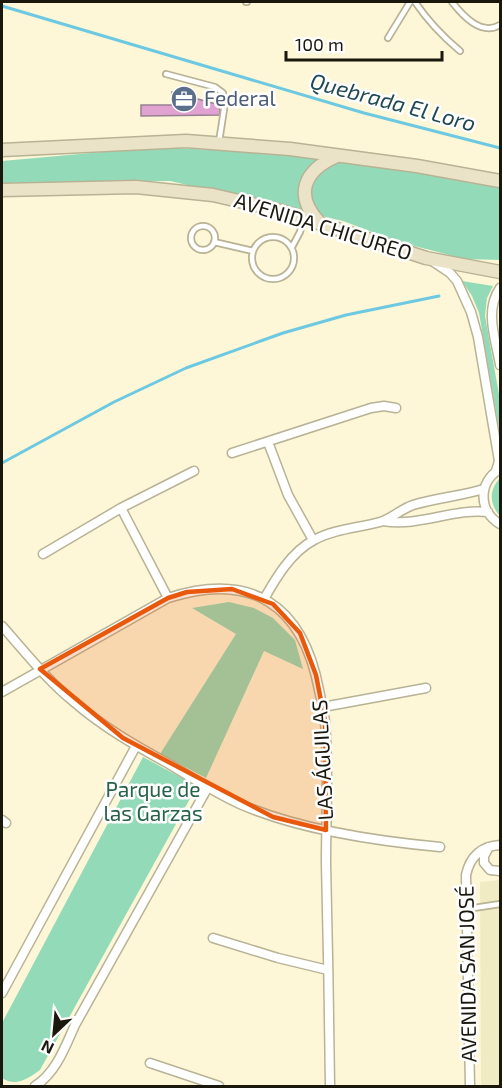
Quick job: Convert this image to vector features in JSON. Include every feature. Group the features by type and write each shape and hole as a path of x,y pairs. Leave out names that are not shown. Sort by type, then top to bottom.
{"main road":[{"path":"2,150 186,141 290,149 417,166 501,181"},
{"path":"319,222 305,201 306,183 316,168 337,156"},
{"name":"AVENIDA CHICUREO","path":"2,190 136,187 238,200 303,217 426,258 501,272"}],"street":[{"path":"426,258 453,277 460,286 471,312 478,337 499,460 498,470 488,481 483,499 488,512 501,524"},
{"path":"501,288 495,298 491,314 501,365"},
{"path":"232,453 371,408 379,406 396,408"},
{"path":"268,442 288,495 313,540"},
{"path":"43,554 121,508 194,471"},
{"path":"264,599 285,567 313,540 383,521 416,504 466,495 484,489"},
{"path":"121,508 168,598"},
{"path":"383,521 408,523 473,511 488,512"},
{"name":"LAS ÁGUILAS","path":"2,692 168,598 198,589 221,588 247,593 264,599 289,618 303,638 314,664 325,721 330,1086"},
{"path":"2,626 40,669 74,702 136,746 240,804 273,817 326,830 403,844 440,847"},
{"path":"323,707 426,688"},
{"path":"2,993 136,746"},
{"path":"35,1086 57,1063 75,1025 208,787"},
{"path":"501,845 489,847 484,856 484,863 490,870 501,871"},
{"name":"AVENIDA SAN JOSÉ","path":"470,1086 467,869 473,857 489,847"},
{"path":"213,938 278,958 328,970"},
{"path":"150,1063 219,1086"}],"lane":[{"path":"388,38 410,2"},
{"path":"416,2 443,37 460,51"},
{"path":"452,2 459,11 484,29 501,26"},
{"path":"166,74 215,87 223,93 225,103 219,144"},
{"path":"292,247 300,232 303,217"},
{"path":"206,227 214,234 214,242 210,248 202,250 193,244 191,237 195,230 206,227"},
{"path":"275,236 288,242 292,247 295,254 292,268 282,278 268,279 256,271 252,258 253,250 262,240 275,236"},
{"path":"214,242 253,250"},
{"path":"467,909 501,904"}],"highlighted area":[{"path":"232,589 273,604 300,633 316,675 325,721 326,830 273,817 123,738 40,669 168,598 187,592"}],"shaded area":[{"path":"500,880 500,1086 481,1086 480,882"}],"green space":[{"path":"158,147 268,153 393,168 500,187 500,260 465,259 399,242 343,221 170,181 2,183 2,161"},
{"path":"462,281 493,286 487,298 485,316 500,400 500,434 479,313"},
{"path":"500,478 500,516 492,502 492,492"},
{"path":"229,602 254,608 273,618 295,640 303,669 264,651 206,778 160,754 236,634 192,608"},
{"name":"Parque de las Garzas","path":"143,757 197,786 40,1070 21,1081 7,1081 2,1078 2,1023"}],"building":[{"name":"Federal","path":"172,92 220,105 220,115 141,116 141,105 172,105"}],"waterway":[{"name":"Quebrada El Loro","path":"2,6 364,113 500,148"},
{"path":"2,463 114,402 186,368 283,333 346,315 439,296"}],"place":[{"name":"Federal","path":"184,99"}]}
